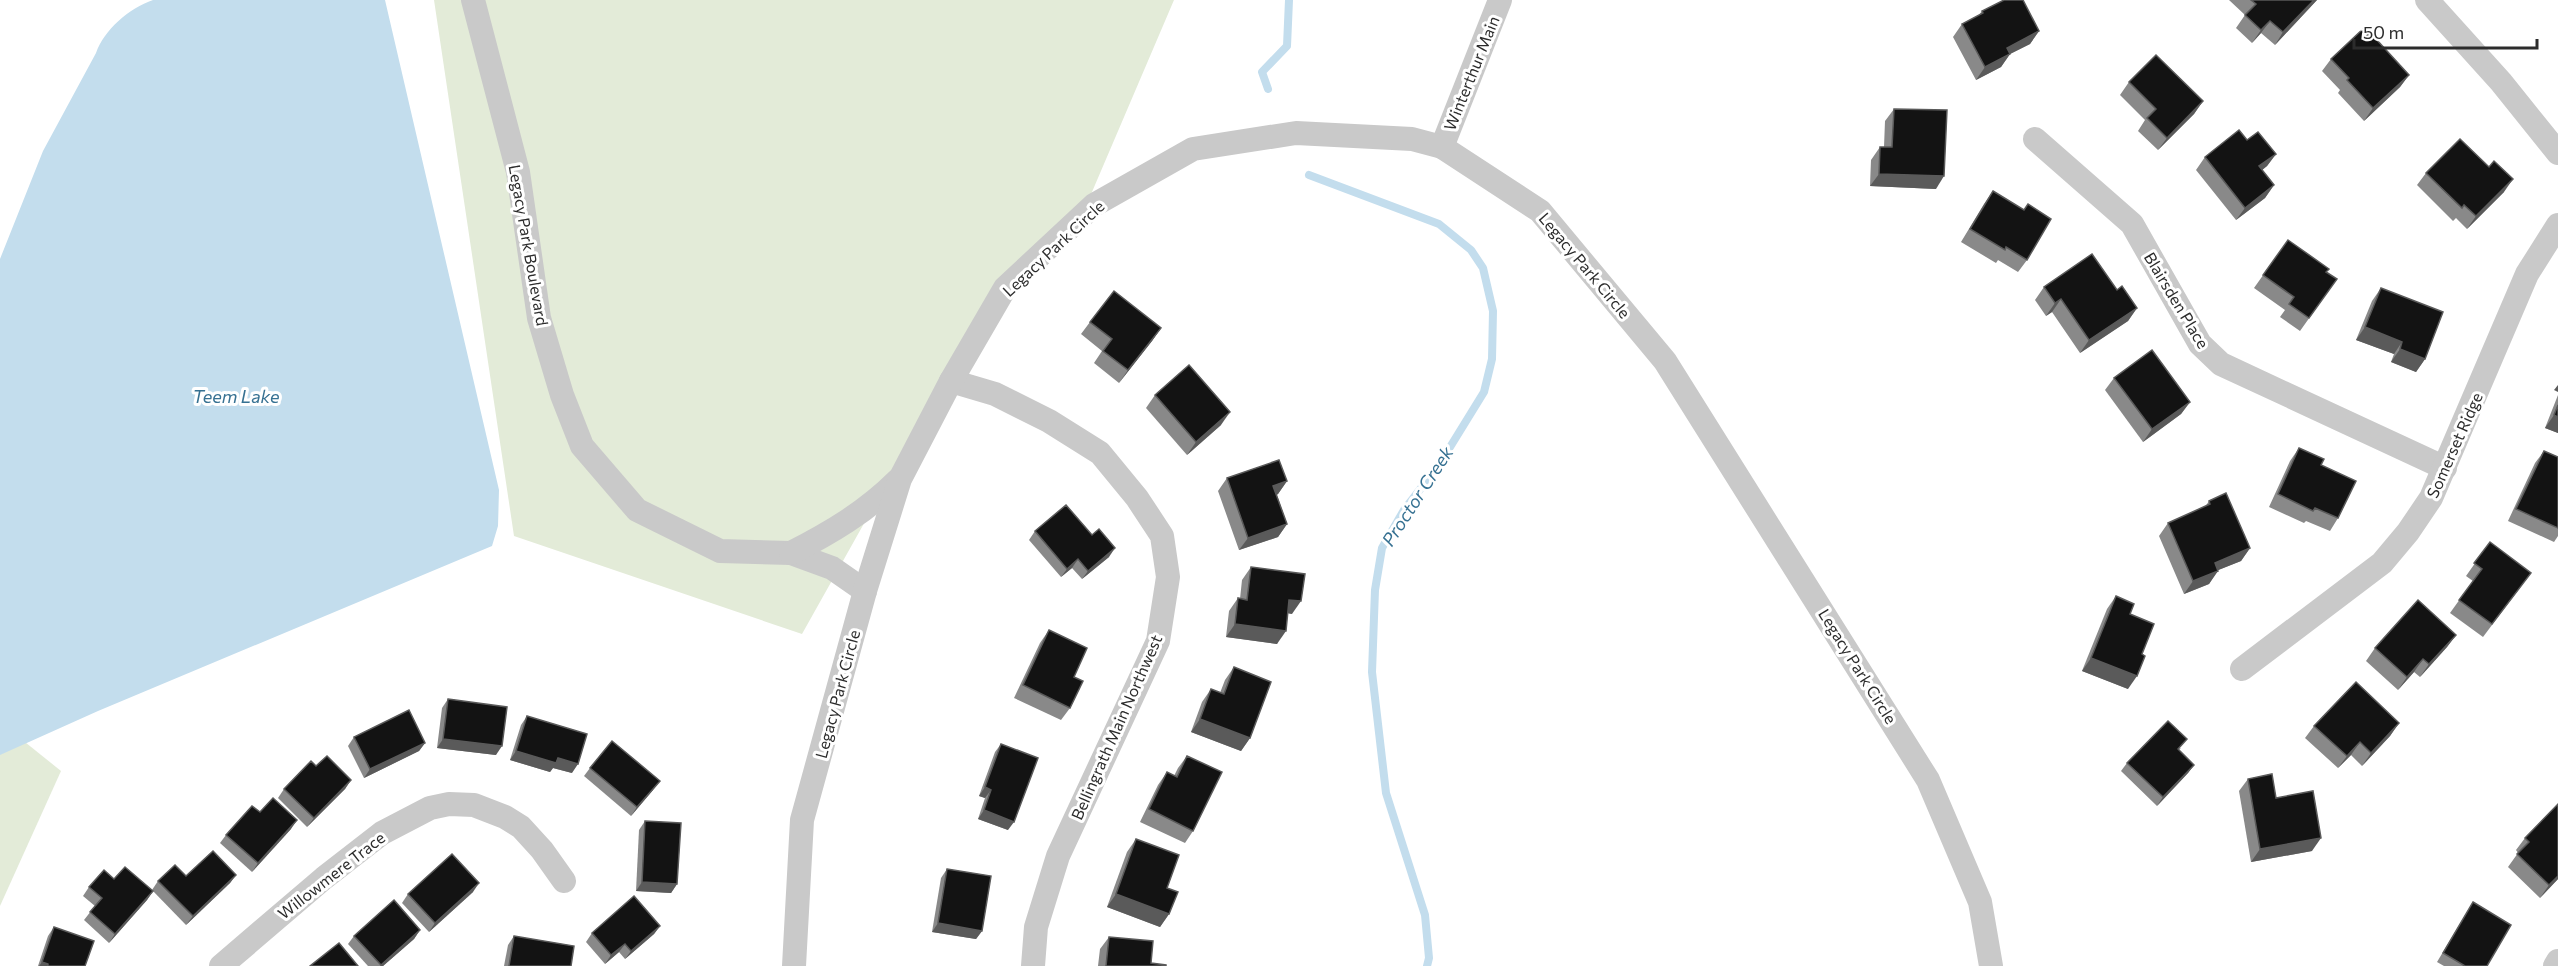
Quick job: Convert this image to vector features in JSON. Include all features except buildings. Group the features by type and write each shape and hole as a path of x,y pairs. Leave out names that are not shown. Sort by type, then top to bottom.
{"street":[{"name":"Legacy Park Boulevard","path":"472,0 518,172 539,318 562,395 582,446 637,510 720,551 790,553 832,568 865,591"},
{"name":"Winterthur Main","path":"1442,147 1500,0"},
{"path":"2427,0 2501,82 2558,153"},
{"name":"Legacy Park Circle","path":"795,966 802,820 865,591 900,479 951,381 1005,288 1094,205 1193,149 1296,134 1412,140 1442,147 1540,211 1665,361 1928,780 1980,902 1991,966"},
{"name":"Blairsden Place","path":"2035,139 2132,224 2200,344 2221,364 2445,468"},
{"name":"Somerset Ridge","path":"2242,669 2382,563 2408,532 2431,498 2445,468 2527,274 2558,225"},
{"name":"Bellingrath Main Northwest","path":"951,381 995,394 1049,421 1100,453 1137,498 1162,536 1168,577 1158,641 1058,856 1036,927 1033,966"},
{"path":"790,553 838,528 881,498 900,479"},
{"name":"Willowmere Trace","path":"221,966 324,878 382,833 430,808 449,804 474,805 505,817 520,827 542,850 564,881"},
{"path":"2554,966 2558,961"}],"green space":[{"path":"434,0 1174,0 1086,206 954,363 802,634 514,536"},
{"path":"0,722 61,771 0,906"}],"water":[{"name":"Teem Lake","path":"153,0 385,0 499,490 498,526 492,546 98,711 0,755 0,259 43,151 100,44 118,21 135,8"}],"waterway":[{"name":"Proctor Creek","path":"1268,89 1262,72 1287,46 1289,0"},
{"name":"Proctor Creek","path":"1309,175 1439,224 1471,250 1483,268 1493,311 1492,359 1484,392 1439,465 1404,510 1382,548 1375,590 1372,672 1386,793 1425,915 1429,958 1427,966"}]}
